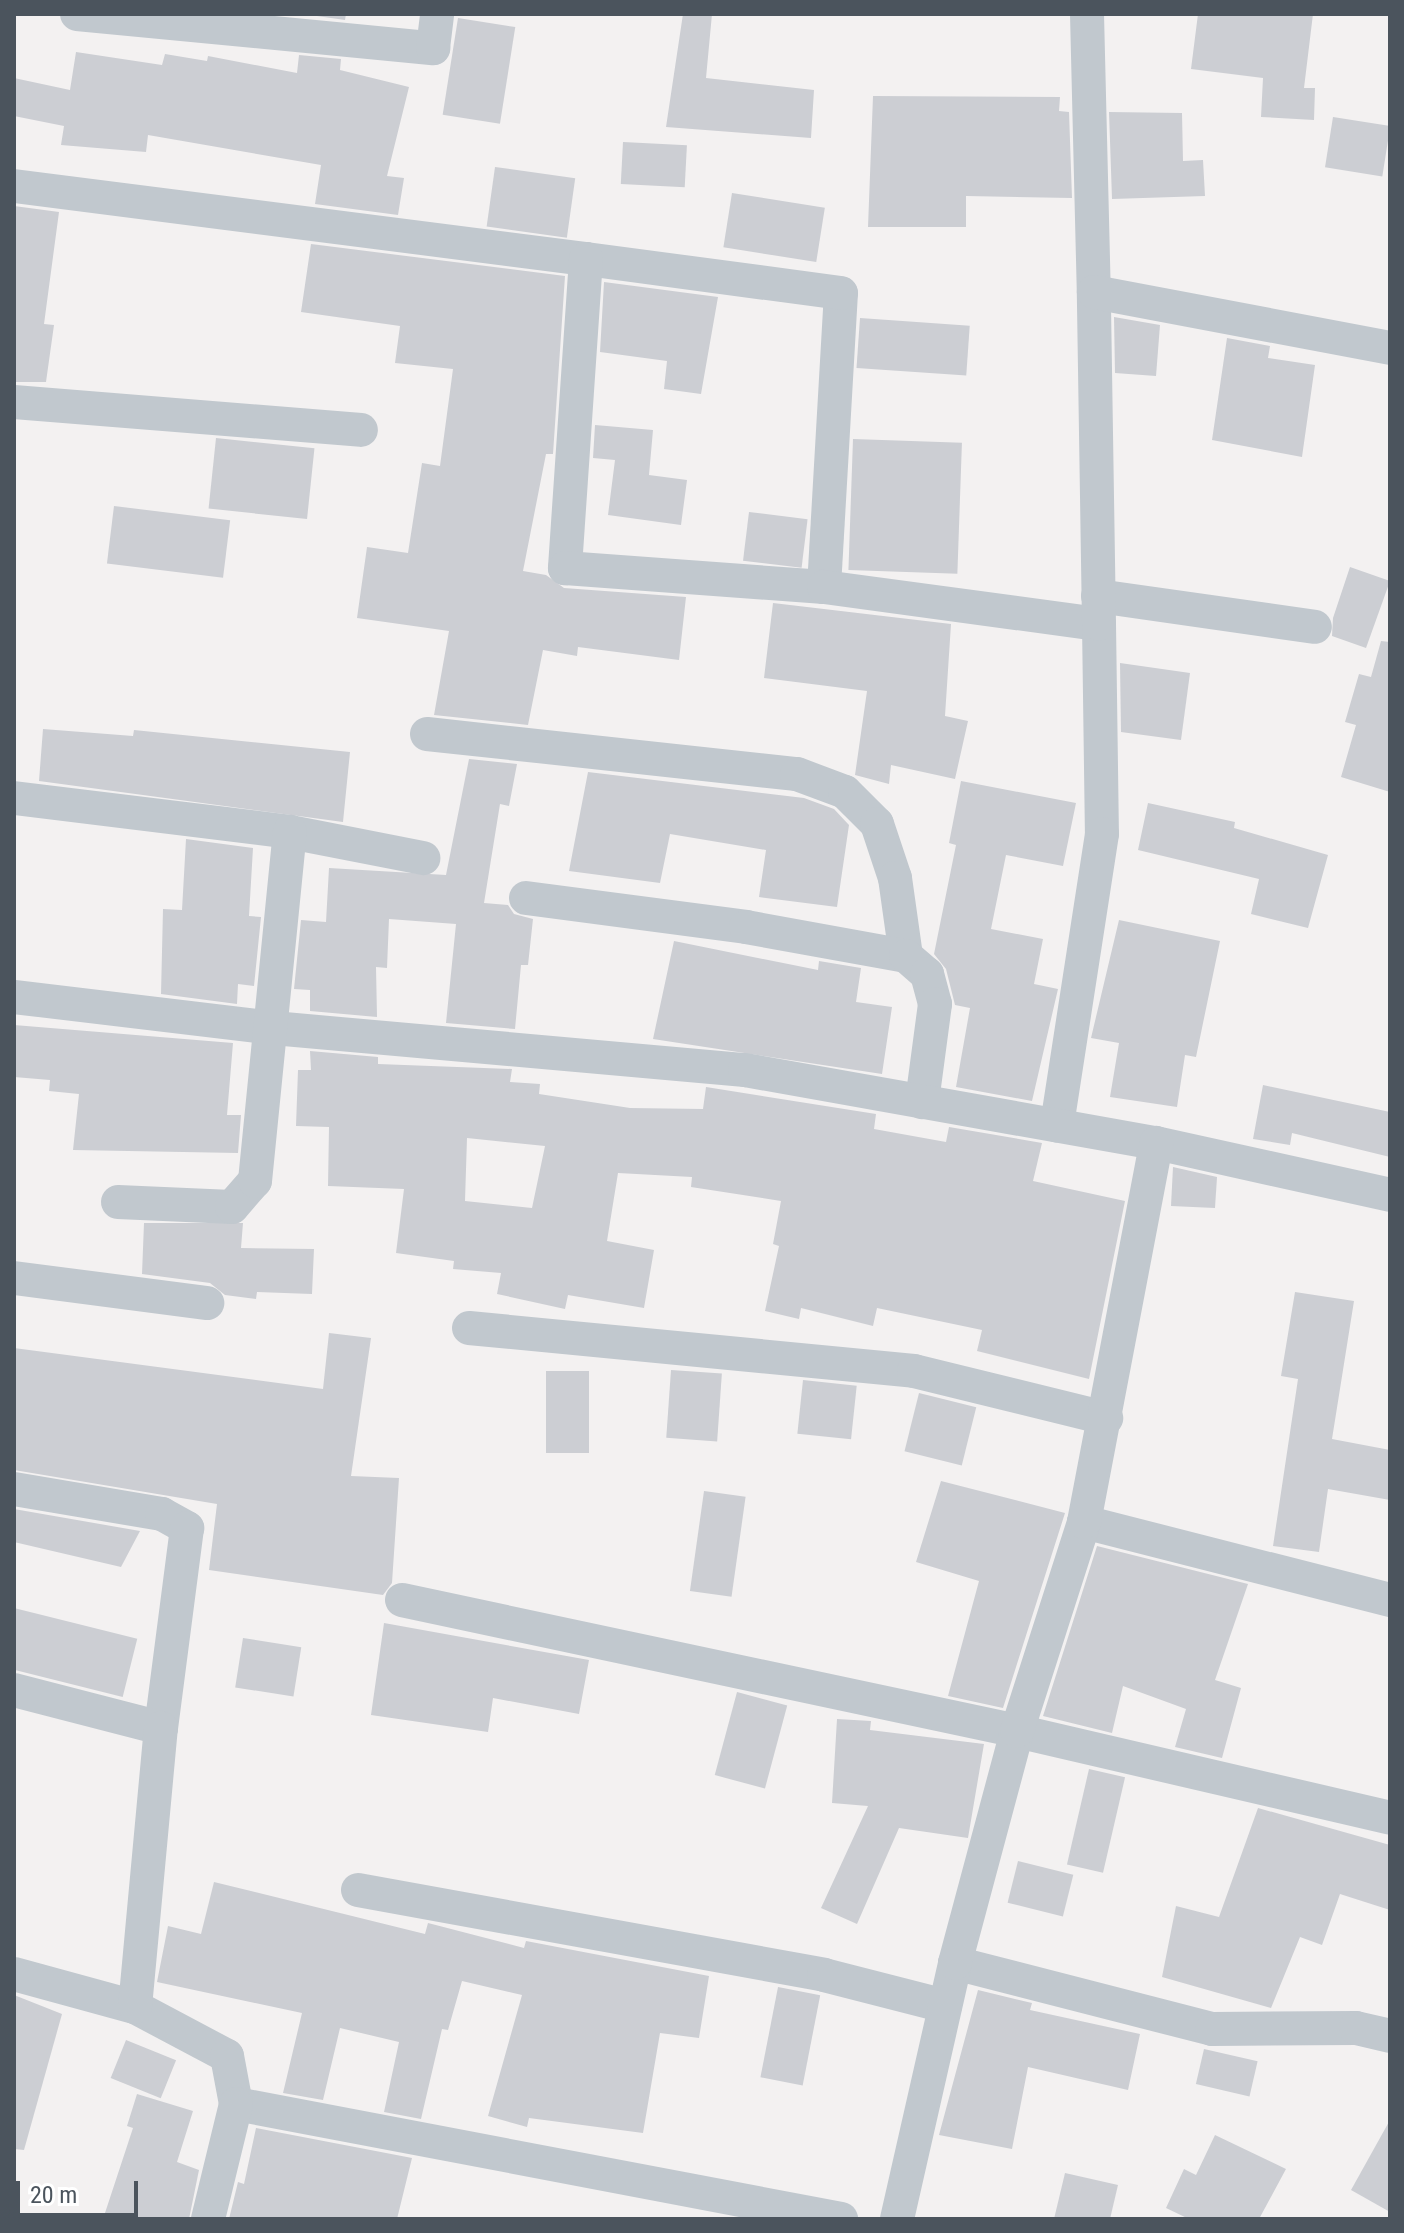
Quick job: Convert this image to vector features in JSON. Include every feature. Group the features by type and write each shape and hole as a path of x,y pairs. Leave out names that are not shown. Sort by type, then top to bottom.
{"street":[{"path":"77,14 433,48 437,14"},
{"path":"1057,1126 1102,834 1087,14"},
{"path":"14,186 841,293 824,587"},
{"path":"586,259 565,568 1315,627"},
{"path":"1094,292 1390,348"},
{"path":"14,402 361,430"},
{"path":"427,734 797,774 845,792 877,824 895,878 906,956"},
{"path":"14,798 290,832 423,858"},
{"path":"118,1202 232,1207 255,1181 273,1028 290,832"},
{"path":"526,898 746,927 906,956 927,974 935,1004 922,1102"},
{"path":"14,997 273,1028 745,1070 1156,1143 1390,1195"},
{"path":"897,2219 955,1963 1017,1731 1084,1522 1156,1143"},
{"path":"14,1278 207,1303"},
{"path":"469,1328 914,1371 1106,1418"},
{"path":"14,1489 162,1514 187,1528 161,1728 135,2007"},
{"path":"1084,1522 1390,1600"},
{"path":"402,1600 1017,1731 1390,1818"},
{"path":"14,1690 161,1728"},
{"path":"358,1890 824,1975 945,2006"},
{"path":"955,1963 1212,2029 1356,2028 1390,2036"},
{"path":"14,1974 135,2007 227,2056 236,2104 208,2219"},
{"path":"236,2104 841,2219"}],"building":[{"path":"303,14 346,14 345,20"},
{"path":"683,14 712,14 706,78 814,90 811,138 666,127"},
{"path":"1198,14 1313,14 1304,88 1315,88 1314,120 1261,117 1263,78 1191,69"},
{"path":"458,18 515,27 500,124 443,115"},
{"path":"76,52 162,65 165,54 207,61 208,56 297,73 299,55 341,59 340,70 409,87 387,176 404,178 398,215 315,204 321,165 148,135 146,152 61,145 64,126 14,116 14,78 70,90"},
{"path":"873,96 1060,97 1059,111 1069,112 1072,198 966,196 966,227 868,227"},
{"path":"1109,112 1182,113 1183,161 1203,160 1205,196 1112,199"},
{"path":"1333,117 1390,126 1382,176 1325,167"},
{"path":"623,142 687,145 685,187 621,184"},
{"path":"495,167 575,178 567,238 487,226"},
{"path":"732,193 825,208 816,262 723,247"},
{"path":"14,206 59,212 44,324 54,325 46,382 14,382"},
{"path":"311,244 565,276 553,454 546,454 523,571 546,575 564,588 686,597 679,660 578,647 577,656 543,650 528,725 434,715 449,631 357,618 367,547 408,553 422,463 440,466 453,369 395,363 400,326 301,312"},
{"path":"604,282 718,297 701,394 664,389 667,361 600,352"},
{"path":"1114,317 1160,325 1156,376 1115,373"},
{"path":"860,318 970,326 966,376 857,368"},
{"path":"1227,338 1270,346 1268,358 1315,365 1302,457 1212,440"},
{"path":"595,425 653,430 649,475 687,480 681,525 608,515 615,460 593,458"},
{"path":"216,438 314,448 307,519 209,509"},
{"path":"853,439 962,443 957,574 848,570"},
{"path":"114,506 230,520 223,578 107,564"},
{"path":"749,512 808,519 802,568 743,561"},
{"path":"1350,567 1390,581 1366,648 1332,636 1333,618"},
{"path":"773,603 951,624 945,716 968,721 955,779 891,765 889,784 855,775 867,691 764,678"},
{"path":"1381,641 1390,642 1390,792 1341,777 1356,725 1345,722 1359,674 1371,677"},
{"path":"1120,663 1190,673 1181,740 1121,732"},
{"path":"43,729 133,736 134,730 350,752 343,822 39,781"},
{"path":"469,759 517,764 509,806 500,804 484,903 508,905 514,914 533,919 528,965 521,965 515,1029 446,1023 456,924 389,919 387,968 376,967 377,1017 310,1011 310,990 294,989 301,920 326,922 329,868 446,875"},
{"path":"588,772 804,798 834,809 849,825 837,907 759,897 766,850 670,834 660,883 569,871"},
{"path":"961,781 1076,803 1063,866 1006,855 991,929 1043,939 1034,984 1058,989 1032,1101 956,1087 970,1008 955,1005 946,969 934,954 956,845 949,843"},
{"path":"1148,803 1235,822 1234,828 1328,855 1308,928 1251,914 1259,879 1138,850"},
{"path":"186,839 253,848 249,916 261,917 254,986 238,984 237,1004 161,994 163,909 182,910"},
{"path":"1119,920 1220,941 1196,1057 1185,1055 1177,1107 1110,1097 1119,1043 1091,1038"},
{"path":"674,941 818,970 819,961 861,968 856,1002 892,1007 882,1074 653,1039"},
{"path":"14,1025 233,1043 227,1115 241,1115 238,1153 73,1150 79,1094 49,1091 50,1080 14,1077"},
{"path":"310,1051 378,1057 378,1064 512,1069 510,1082 540,1084 539,1094 630,1108 703,1109 706,1087 876,1114 874,1129 946,1142 949,1127 1042,1143 1033,1181 1125,1201 1089,1379 977,1351 982,1330 877,1308 873,1326 801,1308 799,1319 765,1311 779,1246 773,1244 781,1201 691,1187 692,1177 618,1173 607,1241 654,1250 644,1308 568,1295 565,1309 497,1294 501,1273 453,1269 454,1261 396,1253 404,1189 328,1186 329,1127 296,1126 298,1070 311,1070","holes":["467,1138 545,1146 532,1208 465,1201"]},
{"path":"1263,1085 1390,1112 1390,1157 1292,1133 1290,1145 1253,1139"},
{"path":"1173,1167 1217,1177 1215,1208 1171,1206"},
{"path":"144,1223 243,1223 241,1248 314,1249 312,1294 257,1292 256,1299 225,1295 210,1283 142,1274"},
{"path":"1295,1292 1354,1301 1332,1439 1390,1450 1390,1500 1328,1489 1319,1552 1273,1546 1298,1379 1281,1376"},
{"path":"329,1333 371,1338 351,1476 399,1478 392,1583 383,1595 209,1570 217,1504 14,1470 14,1348 323,1389"},
{"path":"671,1370 722,1374 717,1441 666,1438"},
{"path":"546,1371 589,1371 589,1453 546,1453"},
{"path":"803,1380 857,1386 851,1439 797,1434"},
{"path":"919,1393 976,1407 962,1465 904,1451"},
{"path":"941,1481 1065,1513 1003,1708 948,1696 979,1581 916,1562"},
{"path":"704,1491 746,1497 732,1597 690,1591"},
{"path":"14,1509 140,1531 121,1567 14,1542"},
{"path":"1097,1546 1248,1584 1215,1680 1241,1688 1222,1758 1175,1747 1186,1709 1123,1686 1112,1733 1043,1716"},
{"path":"14,1608 137,1639 123,1697 14,1670"},
{"path":"384,1623 589,1660 579,1714 493,1698 488,1732 371,1715"},
{"path":"243,1638 301,1647 293,1697 235,1687"},
{"path":"737,1692 787,1705 765,1789 715,1775"},
{"path":"837,1719 871,1721 870,1730 984,1744 968,1838 899,1828 857,1924 821,1908 868,1806 832,1803"},
{"path":"1089,1769 1125,1777 1103,1873 1067,1864"},
{"path":"1258,1808 1390,1845 1390,1910 1340,1894 1322,1945 1300,1937 1271,2008 1162,1977 1176,1906 1219,1917"},
{"path":"1018,1861 1073,1875 1063,1917 1008,1903"},
{"path":"214,1882 425,1934 428,1923 524,1948 526,1941 709,1976 699,2038 660,2033 643,2133 529,2118 527,2127 488,2116 522,1995 462,1981 448,2030 442,2029 421,2119 384,2112 399,2042 340,2028 323,2100 283,2093 302,2013 157,1982 168,1926 201,1934"},
{"path":"778,1987 820,1995 803,2086 760,2077"},
{"path":"978,1990 1032,2003 1030,2010 1140,2034 1128,2090 1028,2067 1012,2149 939,2135"},
{"path":"14,1995 62,2014 24,2150 14,2149"},
{"path":"126,2040 176,2060 161,2098 111,2078"},
{"path":"1204,2049 1258,2061 1249,2096 1196,2084"},
{"path":"137,2094 193,2111 177,2162 199,2170 189,2219 103,2219 133,2128 127,2126"},
{"path":"1390,2120 1390,2212 1351,2190"},
{"path":"256,2128 412,2158 397,2219 229,2219 238,2182 244,2184"},
{"path":"1215,2135 1286,2169 1259,2219 1189,2219 1166,2208 1184,2169 1196,2175"},
{"path":"1065,2173 1118,2185 1110,2219 1054,2219"}]}
